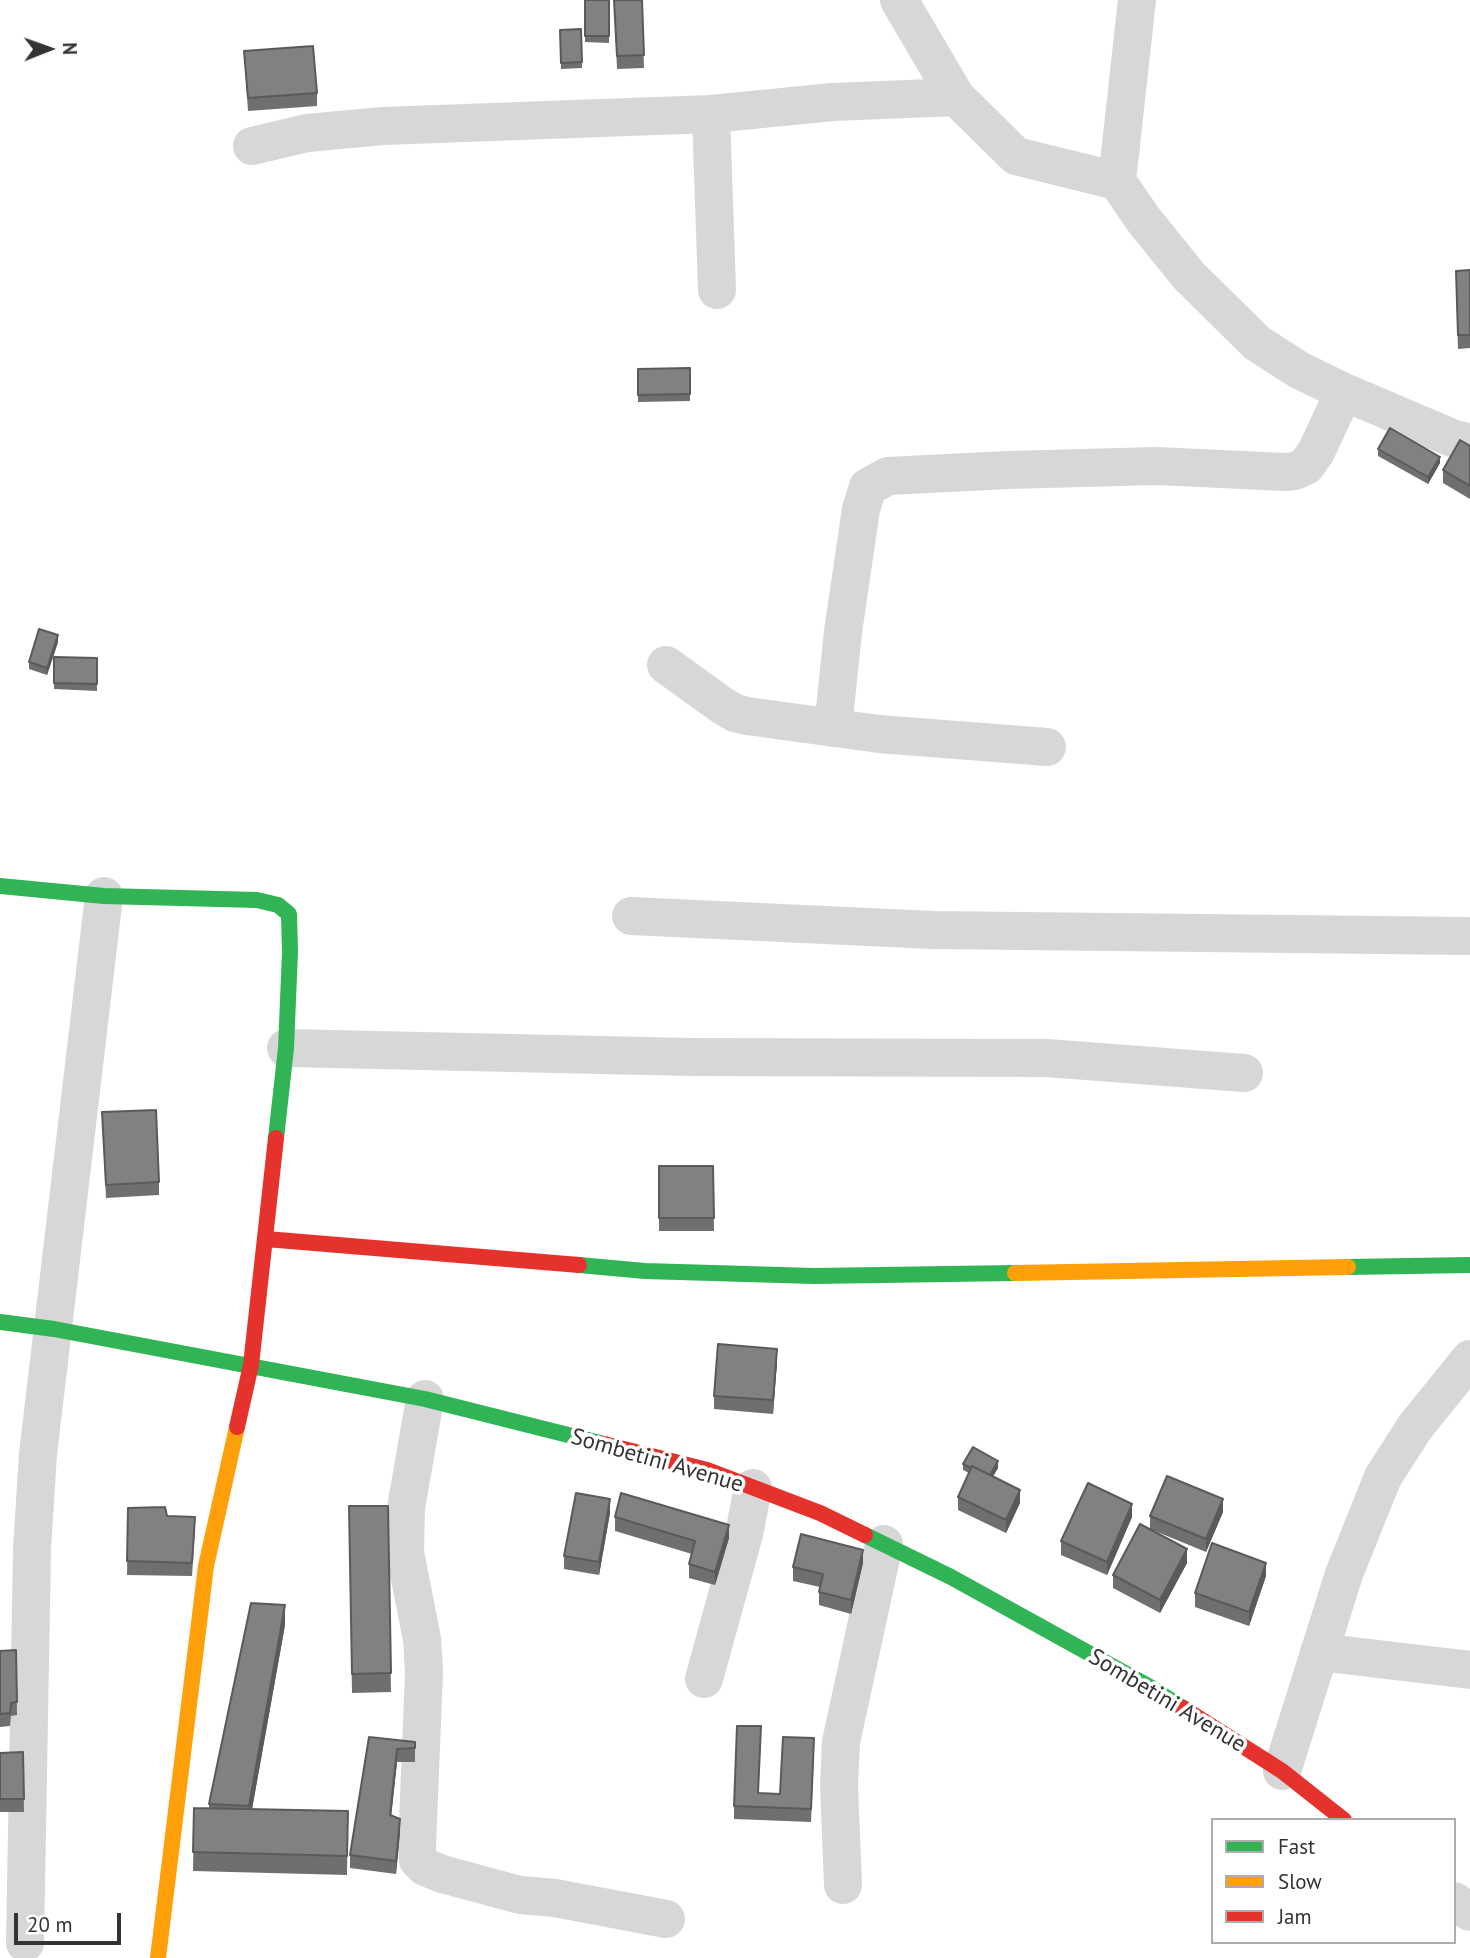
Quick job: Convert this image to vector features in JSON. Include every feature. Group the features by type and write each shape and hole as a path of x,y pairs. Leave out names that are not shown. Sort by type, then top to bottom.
{"street":[{"path":"899,0 957,97 1016,156 1117,181"},
{"path":"1137,0 1117,181 1143,219 1189,276 1257,343 1299,370 1344,392 1452,438 1470,443"},
{"path":"252,146 307,133 383,126 711,114 833,102 957,97"},
{"path":"711,114 717,290"},
{"path":"833,728 860,509 868,487 887,476 1020,469 1157,466 1295,471 1306,466 1316,452 1344,392"},
{"path":"666,665 735,713 878,734 1047,747"},
{"path":"0,886 104,897 257,900 278,905 289,915 286,1048 251,1365 206,1566 158,1958"},
{"path":"25,1943 32,1549 38,1454 104,897"},
{"path":"631,916 933,930 1470,936"},
{"path":"286,1048 691,1057 1046,1058 1244,1073"},
{"path":"266,1239 645,1271 814,1276 1470,1265"},
{"name":"Sombetini Avenue","path":"0,1322 54,1329 425,1399 707,1470 820,1513 951,1577 1150,1687 1282,1771 1341,1818"},
{"path":"1282,1771 1345,1574 1383,1477 1415,1427 1470,1359"},
{"path":"425,1399 406,1508 405,1553 422,1639 424,1672 418,1860 425,1867 442,1874 520,1895 555,1898 666,1919"},
{"path":"704,1679 744,1534 753,1488"},
{"path":"843,1885 839,1785 841,1742 884,1544"},
{"path":"1320,1652 1470,1670"}],"building":[{"path":"585,0 609,0 609,36 585,36"},
{"path":"614,0 642,0 644,55 617,56"},
{"path":"581,29 582,62 561,63 560,30"},
{"path":"313,46 317,93 248,98 244,51"},
{"path":"1470,270 1470,335 1458,335 1456,271"},
{"path":"690,368 690,394 638,395 638,369"},
{"path":"1390,428 1440,457 1428,477 1378,449"},
{"path":"1460,440 1470,446 1470,486 1443,470"},
{"path":"39,629 58,635 47,668 29,662"},
{"path":"54,657 97,658 97,684 54,683"},
{"path":"156,1110 159,1182 106,1185 102,1112"},
{"path":"659,1166 713,1166 714,1218 659,1218"},
{"path":"718,1344 777,1349 773,1400 714,1396"},
{"path":"973,1447 998,1461 990,1475 963,1464"},
{"path":"972,1466 1020,1490 1006,1520 958,1497"},
{"path":"1167,1476 1223,1499 1206,1539 1150,1516"},
{"path":"1088,1483 1132,1504 1107,1562 1061,1541"},
{"path":"576,1493 610,1499 599,1562 564,1556"},
{"path":"621,1493 729,1525 715,1572 689,1564 695,1541 615,1517"},
{"path":"349,1506 388,1506 391,1673 352,1674"},
{"path":"165,1507 167,1516 195,1517 192,1563 127,1561 128,1508"},
{"path":"1140,1524 1187,1549 1160,1600 1113,1575"},
{"path":"801,1534 863,1550 851,1600 819,1592 823,1574 793,1567"},
{"path":"1212,1543 1266,1563 1249,1612 1195,1593"},
{"path":"251,1603 285,1605 249,1806 209,1804"},
{"path":"16,1650 17,1702 11,1703 10,1713 0,1714 0,1651"},
{"path":"737,1726 761,1726 758,1793 780,1794 783,1737 814,1738 811,1809 734,1806"},
{"path":"369,1737 415,1742 415,1748 397,1749 390,1815 400,1819 396,1861 350,1855"},
{"path":"23,1752 24,1799 0,1799 0,1753"},
{"path":"194,1808 348,1811 347,1856 193,1852"}],"traffic: fast":[{"path":"0,886 104,896 257,900 278,905 289,914 286,1048 276,1138"},
{"path":"579,1265 645,1271 814,1276 1015,1273"},
{"path":"1348,1267 1470,1265"},
{"path":"0,1322 54,1329 425,1399 604,1444"},
{"path":"865,1535 951,1577 1183,1708"}],"traffic: slow":[{"path":"1015,1273 1348,1267"},
{"path":"158,1958 206,1566 237,1427"}],"traffic: jam":[{"path":"237,1427 251,1365 276,1138"},
{"path":"266,1239 579,1265"},
{"path":"604,1444 707,1470 820,1513 865,1535"},
{"path":"1183,1708 1282,1771 1341,1818"}]}
